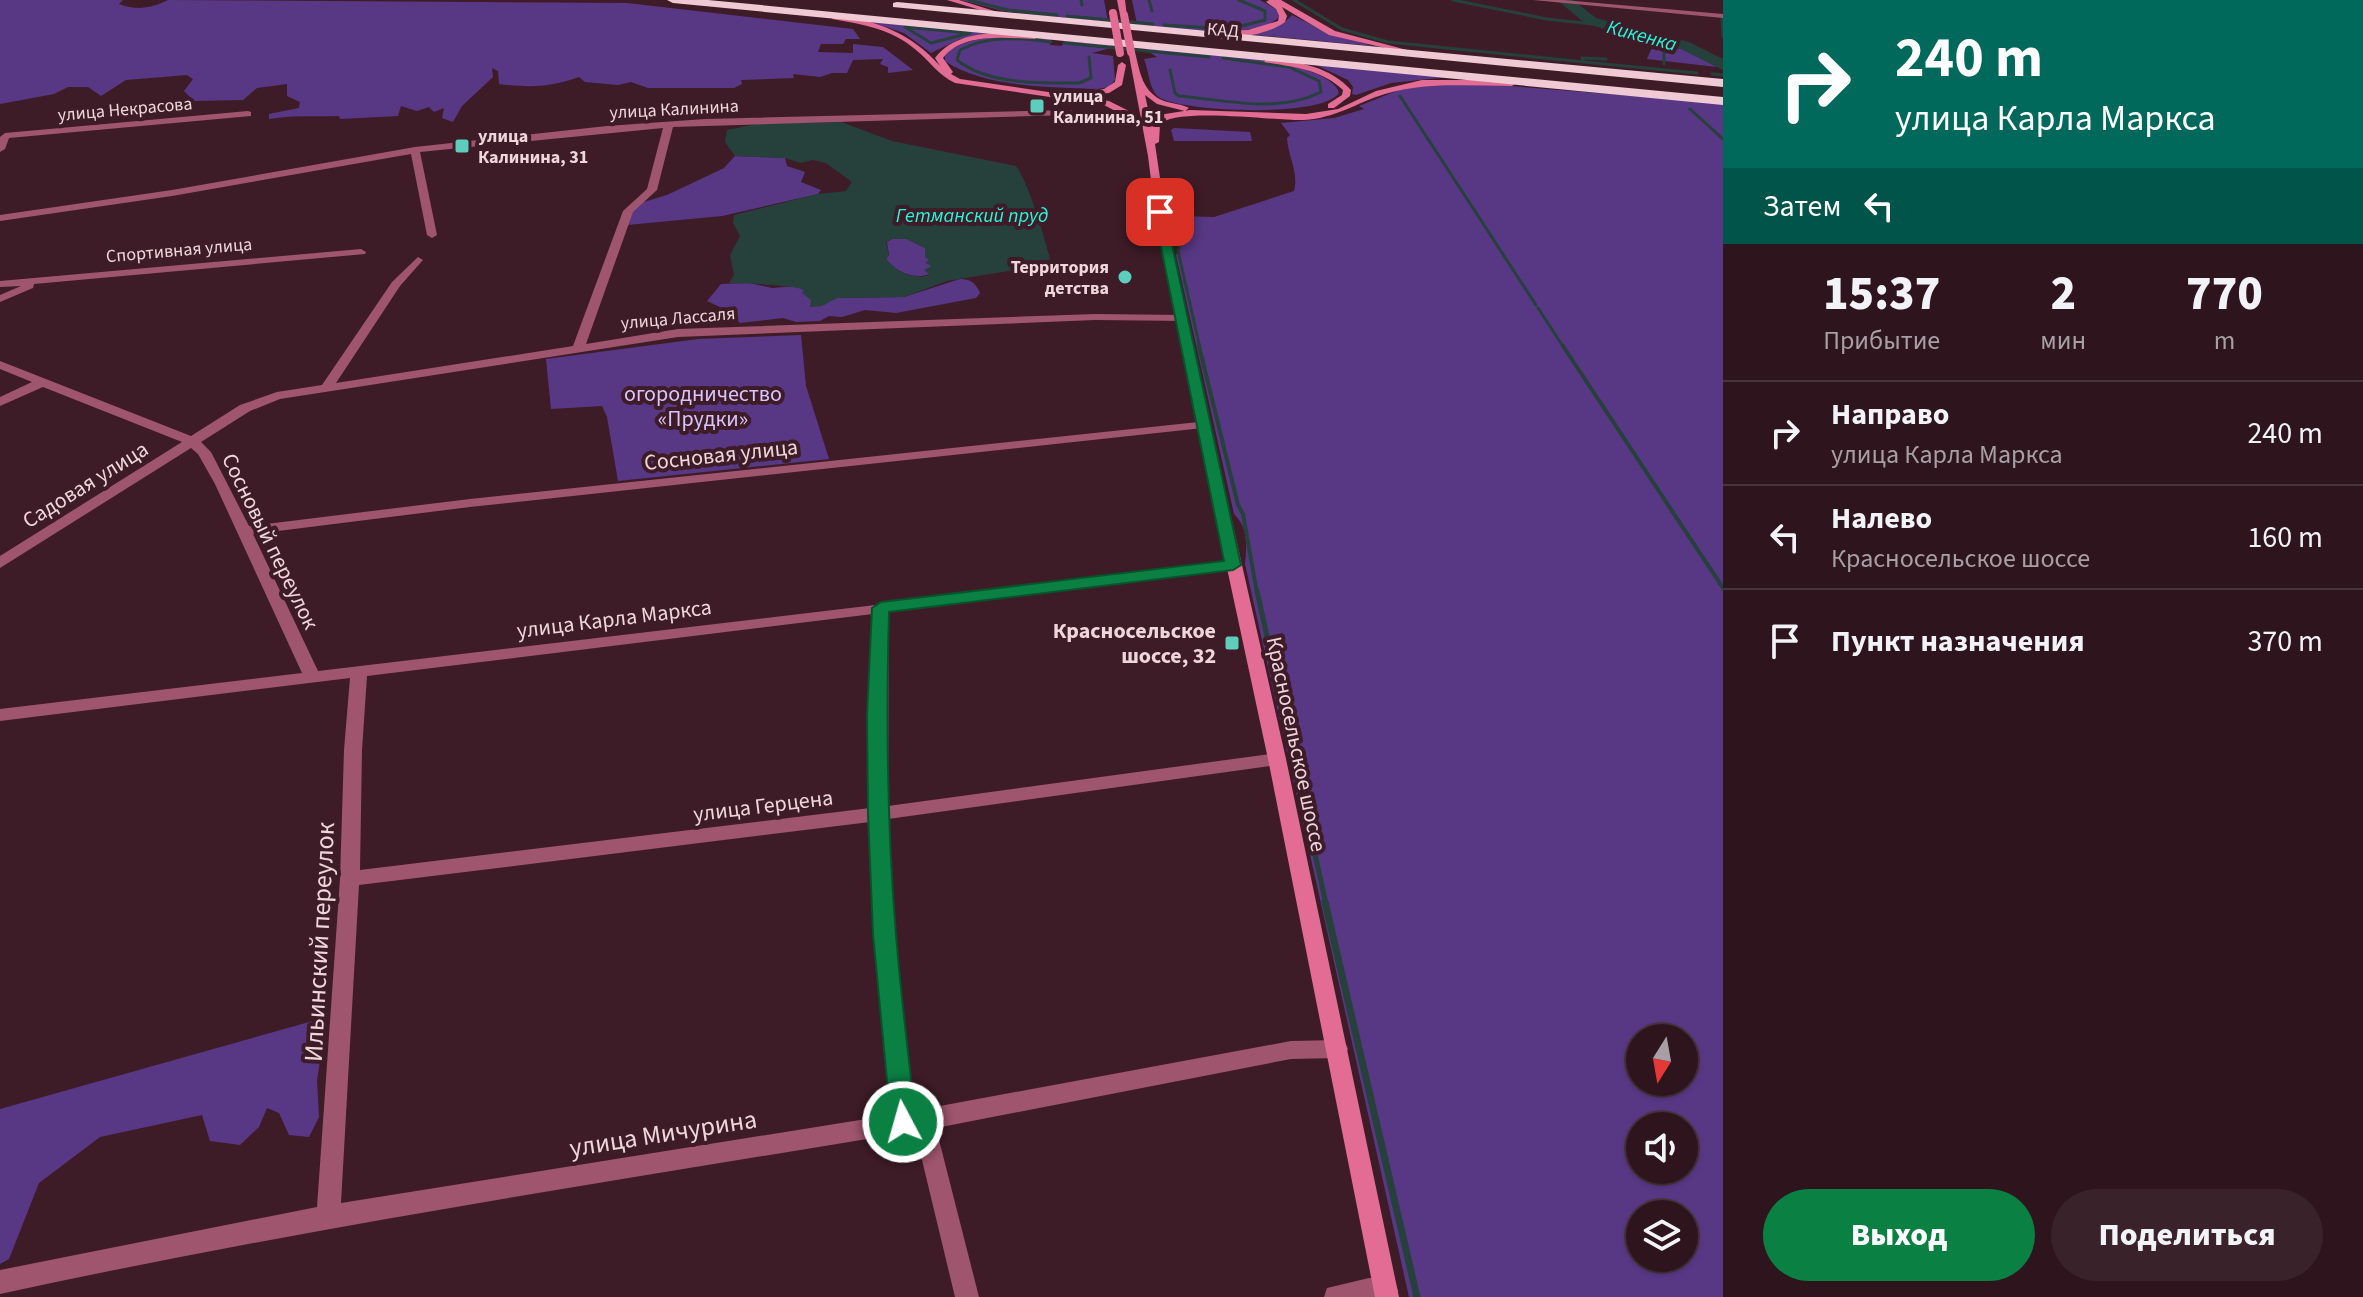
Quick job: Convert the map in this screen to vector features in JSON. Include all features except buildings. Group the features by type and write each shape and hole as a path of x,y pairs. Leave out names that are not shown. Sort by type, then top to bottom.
{"highway":[{"path":"673,0 1723,101"},
{"name":"КАД","path":"720,0 1723,94"},
{"name":"КАД","path":"794,0 1723,85"},
{"path":"883,4 1723,85"}],"main road":[{"path":"951,0 977,9 1017,16"},
{"name":"Красносельское шоссе","path":"1124,0 1123,12 1153,156 1158,202"},
{"path":"1155,30 1225,34 1258,31 1281,22 1283,16 1279,8 1266,0"},
{"path":"1276,0 1319,28 1352,40 1456,58"},
{"path":"782,10 884,28 908,39 922,50 937,70 958,81 1106,103 1126,113 1135,124"},
{"name":"Красносельское шоссе","path":"1112,10 1135,124 1158,202 1387,1294"},
{"path":"1043,37 997,36 968,40 946,48 939,58 942,66 951,73 976,81 1075,93 1093,93 1114,87 1119,83 1121,61"},
{"path":"1136,77 1149,97 1167,106 1185,108 1286,114 1337,105 1346,96 1347,90 1336,79 1314,69 1226,55"},
{"path":"1153,156 1155,123 1175,114 1306,117 1340,111 1379,93 1422,83 1538,85"}],"street":[{"path":"1537,0 1723,16"},
{"name":"улица Калинина","path":"0,218 204,188 415,150 669,124 1069,112"},
{"name":"улица Некрасова","path":"0,149 5,136 248,114"},
{"path":"579,347 628,211 652,190 669,124"},
{"path":"415,150 432,235"},
{"name":"Спортивная улица","path":"0,284 361,252"},
{"path":"327,387 396,284 418,260"},
{"path":"0,299 41,280"},
{"name":"улица Лассаля","path":"193,442 260,401 327,387 579,347 705,331 1095,317 1183,319"},
{"name":"Сосновый переулок","path":"0,365 193,442 204,452 312,676"},
{"path":"0,402 43,382"},
{"name":"Сосновая улица","path":"244,531 470,503 1203,424"},
{"name":"Садовая улица","path":"0,563 193,442"},
{"name":"улица Карла Маркса","path":"0,715 1233,565"},
{"path":"881,608 877,715 884,934 913,1121 967,1297"},
{"name":"Ильинский переулок","path":"328,1217 350,879 353,750 359,671"},
{"name":"улица Герцена","path":"350,879 879,814 1277,759"},
{"name":"улица Мичурина","path":"0,1282 145,1249 328,1217 913,1121 1291,1050 1337,1049"},
{"path":"1336,1297 1369,1290 1387,1294"}],"green space":[{"path":"0,0 123,0 119,4 138,8 168,0 627,3 853,29 860,39 846,39 843,44 821,44 818,52 853,53 853,44 883,47 913,70 888,73 888,67 880,64 883,59 853,60 847,73 820,77 793,74 794,78 741,80 742,84 734,88 648,88 631,82 618,85 585,82 579,77 540,86 499,84 498,71 492,68 493,77 462,106 453,122 442,118 444,108 434,112 429,107 417,111 401,106 398,116 269,119 269,114 299,108 300,102 287,96 287,84 257,88 243,100 194,101 184,91 193,79 187,75 126,80 101,96 88,87 68,87 54,94 0,104"},
{"path":"961,0 1104,0 1108,22 1003,11"},
{"path":"1132,0 1260,0 1276,9 1279,17 1268,25 1233,31 1137,24"},
{"path":"1292,15 1326,32 1373,46 1245,34 1277,26"},
{"path":"868,21 1001,33 960,39 931,53 904,33"},
{"path":"997,37 1051,39 1050,45 1062,46 1064,41 1110,45 1111,48 1092,53 1113,56 1115,80 1109,87 1098,89 1019,84 979,76 945,61 945,55 950,50 963,44"},
{"path":"1653,45 1677,46 1717,67 1647,59"},
{"path":"1143,48 1218,54 1283,64 1310,71 1329,81 1339,93 1327,101 1282,109 1224,109 1174,103 1156,95 1144,59 1157,57"},
{"path":"1314,64 1448,77 1391,83 1356,95 1352,94 1353,87 1348,80"},
{"path":"1484,84 1723,103 1723,1297 1409,1297 1245,564 1244,531 1234,514 1176,255 1188,228 1177,216 1214,217 1294,191 1295,177 1287,138 1290,135 1281,123 1334,118 1364,109 1359,106 1399,90 1420,86"},
{"path":"1171,130 1250,132 1252,141 1174,141"},
{"path":"735,156 785,158 787,166 805,172 801,182 821,190 818,194 722,216 627,225 628,216 637,204 667,195 724,168"},
{"path":"907,239 925,248 932,266 925,270 930,274 912,275 890,264 886,259 889,255 887,242"},
{"path":"960,279 970,281 977,287 980,293 976,298 896,313 865,310 842,317 829,316 820,321 796,322 783,318 740,323 724,309 707,301 721,284 749,283 772,288 796,286 812,300 811,306 837,298 904,297"},
{"name":"огородничество «Прудки»","path":"801,335 806,386 829,459 618,481 607,417 602,406 551,409 546,359 698,339"},
{"path":"327,1017 317,1080 319,1117 309,1137 289,1135 279,1113 267,1108 259,1127 240,1145 210,1141 202,1115 100,1137 39,1183 9,1259 0,1264 0,1109"}],"water":[{"name":"Гетманский пруд","path":"841,122 892,141 1016,166 1031,197 1050,259 1039,266 947,281 904,297 837,298 822,306 810,307 811,300 799,288 729,283 734,275 730,255 740,236 733,223 734,215 818,194 846,191 852,182 826,163 813,160 801,163 785,158 735,156 725,142 727,130 756,124","holes":["907,239 925,248 925,257 929,260 925,263 932,266 924,270 930,275 906,274 886,259 889,255 886,242"]}],"waterway":[{"path":"969,0 1008,10 1057,15"},
{"path":"1081,0 1082,5"},
{"path":"1149,0 1152,11"},
{"path":"1164,25 1229,29 1265,20 1265,11 1239,0"},
{"path":"1294,0 1342,29 1388,42 1584,62"},
{"path":"1453,0 1547,19 1601,25"},
{"name":"Кикенка","path":"1564,0 1591,21 1684,45 1723,65"},
{"path":"1067,16 1153,24"},
{"path":"1722,19 1723,36"},
{"path":"905,27 970,33 931,43 905,27"},
{"path":"1051,42 1016,39 982,42 960,50 957,60 999,78 1079,83 1091,78 1089,57"},
{"path":"1064,43 1209,57"},
{"path":"1664,64 1664,48 1691,47"},
{"path":"1170,70 1175,93 1179,96 1269,104 1304,99 1321,92 1319,81 1289,67 1223,58"},
{"path":"1584,62 1582,58 1606,59"},
{"path":"1584,62 1697,73"},
{"path":"1712,74 1723,75"},
{"path":"1400,96 1536,305"},
{"path":"1690,109 1723,139"},
{"path":"1170,203 1171,210"},
{"path":"1177,219 1187,228 1178,251 1200,348"},
{"path":"1538,308 1564,348"},
{"path":"1199,346 1238,505 1243,514 1257,593"},
{"path":"1563,346 1723,588"},
{"path":"1257,591 1326,904"},
{"path":"1325,902 1417,1297"}],"place":[{"name":"улица Калинина, 51","path":"1037,106"},
{"name":"улица Калинина, 31","path":"462,146"},
{"name":"Территория детства","path":"1125,277"},
{"name":"Красносельское шоссе, 32","path":"1232,643"}],"route":[{"path":"903,1122 884,934 877,715 881,608 1233,565 1160,212"}]}
